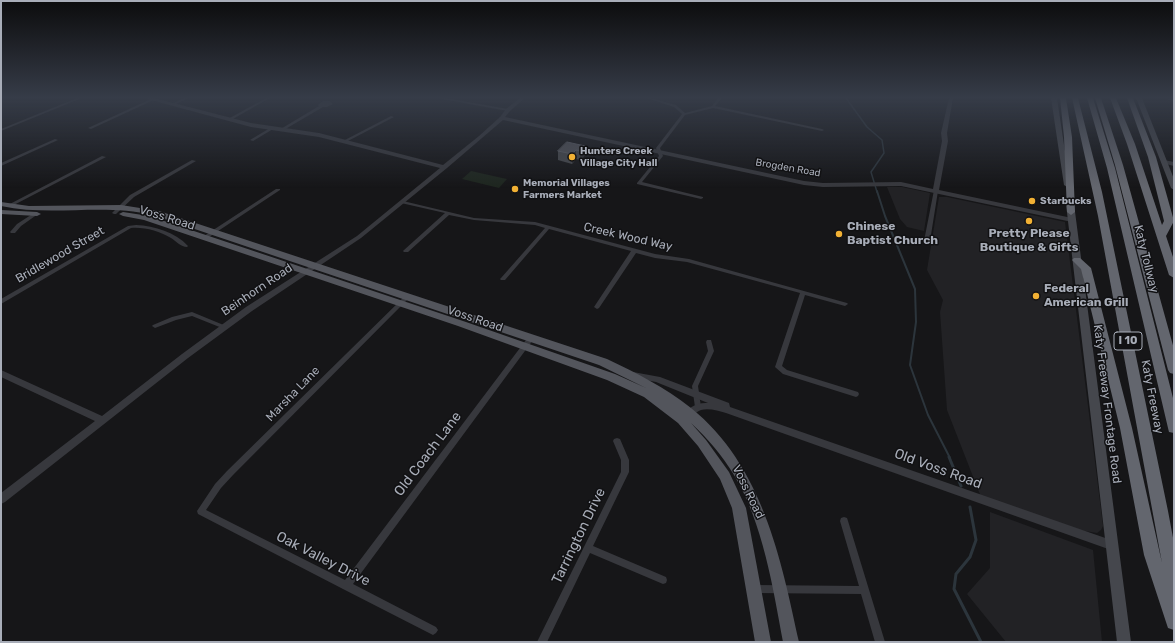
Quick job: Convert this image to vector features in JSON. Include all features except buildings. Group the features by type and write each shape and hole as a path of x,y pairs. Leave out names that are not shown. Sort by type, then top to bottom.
{"highway":[{"path":"1067,128 1072,216"},
{"name":"Katy Freeway","path":"1082,128 1095,181 1149,445 1174,586"},
{"name":"Katy Tollway","path":"1099,128 1111,168 1174,428"},
{"name":"Katy Tollway","path":"1107,128 1119,165 1174,370"},
{"path":"1125,128 1174,275"},
{"path":"1141,128 1152,156 1169,221 1162,236"},
{"path":"1077,260 1086,268 1126,428 1152,555 1174,622"}],"main road":[{"name":"Katy Freeway Frontage Road","path":"1059,128 1072,216 1124,642"},
{"path":"1151,128 1174,188"},
{"name":"Voss Road","path":"4,205 157,213 311,269 528,342 603,362 633,374 667,395 690,413 723,446 738,469 752,496 764,526 780,589 791,642"},
{"name":"Voss Road","path":"1,212 36,214 116,210 146,218 204,238 311,269"},
{"name":"Voss Road","path":"528,342 611,377 690,413 702,443 725,476 739,508 755,589 763,642"}],"street":[{"path":"267,128 306,132 445,167"},
{"path":"345,141 370,128"},
{"name":"Beinhorn Road","path":"1,499 102,420 224,328 359,237 490,128"},
{"name":"Brogden Road","path":"548,128 804,183 823,185 884,183 901,184 1072,216"},
{"path":"673,128 658,148 658,152 661,156 639,183 702,198"},
{"path":"813,128 822,130"},
{"path":"927,240 945,141 945,128"},
{"path":"252,140 271,129"},
{"path":"1,165 56,140"},
{"path":"4,205 104,158"},
{"path":"116,210 132,196 194,161"},
{"path":"1164,162 1174,164"},
{"path":"204,238 278,190"},
{"name":"Creek Wood Way","path":"403,202 447,214 474,219 522,223 548,228 655,256 687,260 845,304"},
{"path":"12,232 36,214"},
{"path":"406,251 447,214"},
{"name":"Bridlewood Street","path":"1,302 130,227 146,227 175,238 185,246"},
{"path":"503,279 548,228"},
{"path":"597,307 635,250"},
{"path":"803,293 778,367 785,372 856,394"},
{"name":"Marsha Lane","path":"202,512 218,486 230,473 403,300"},
{"path":"155,326 174,318 192,314 224,328"},
{"name":"Old Coach Lane","path":"346,586 528,342"},
{"path":"690,413 695,393 695,386 711,351 709,342"},
{"path":"1,373 102,420"},
{"name":"Old Voss Road","path":"633,374 657,379 695,393 754,419"},
{"name":"Old Voss Road","path":"690,413 708,406 754,419 1111,545"},
{"name":"Tarrington Drive","path":"542,642 625,472 625,460 617,441"},
{"name":"Oak Valley Drive","path":"202,512 432,630"},
{"path":"844,521 880,642"},
{"path":"588,548 664,580"},
{"path":"755,589 865,590"}],"shaded area":[{"path":"471,171 507,179 499,188 462,179"},
{"path":"887,187 902,187 930,193 924,231 907,227 900,219"},
{"path":"939,197 947,197 1065,222 1103,526 1097,533 1079,530 981,497 947,410 940,312 943,300 927,270"},
{"path":"990,512 1093,550 1102,642 1006,642 967,594 990,568"}],"waterway":[{"path":"868,128 882,140 884,153 871,172 877,192"},
{"path":"877,191 885,216 915,289 916,322 910,365 928,415 950,458"},
{"path":"949,457 961,486"},
{"path":"970,507 976,540 970,557 956,574 954,589 981,642"}],"place":[{"name":"Hunters Creek Village City Hall","path":"572,157"},
{"name":"Memorial Villages Farmers Market","path":"515,189"},
{"name":"Starbucks","path":"1032,201"},
{"name":"Pretty Please Boutique & Gifts","path":"1029,221"},
{"name":"Chinese Baptist Church","path":"839,234"},
{"name":"Federal American Grill","path":"1036,296"}]}
